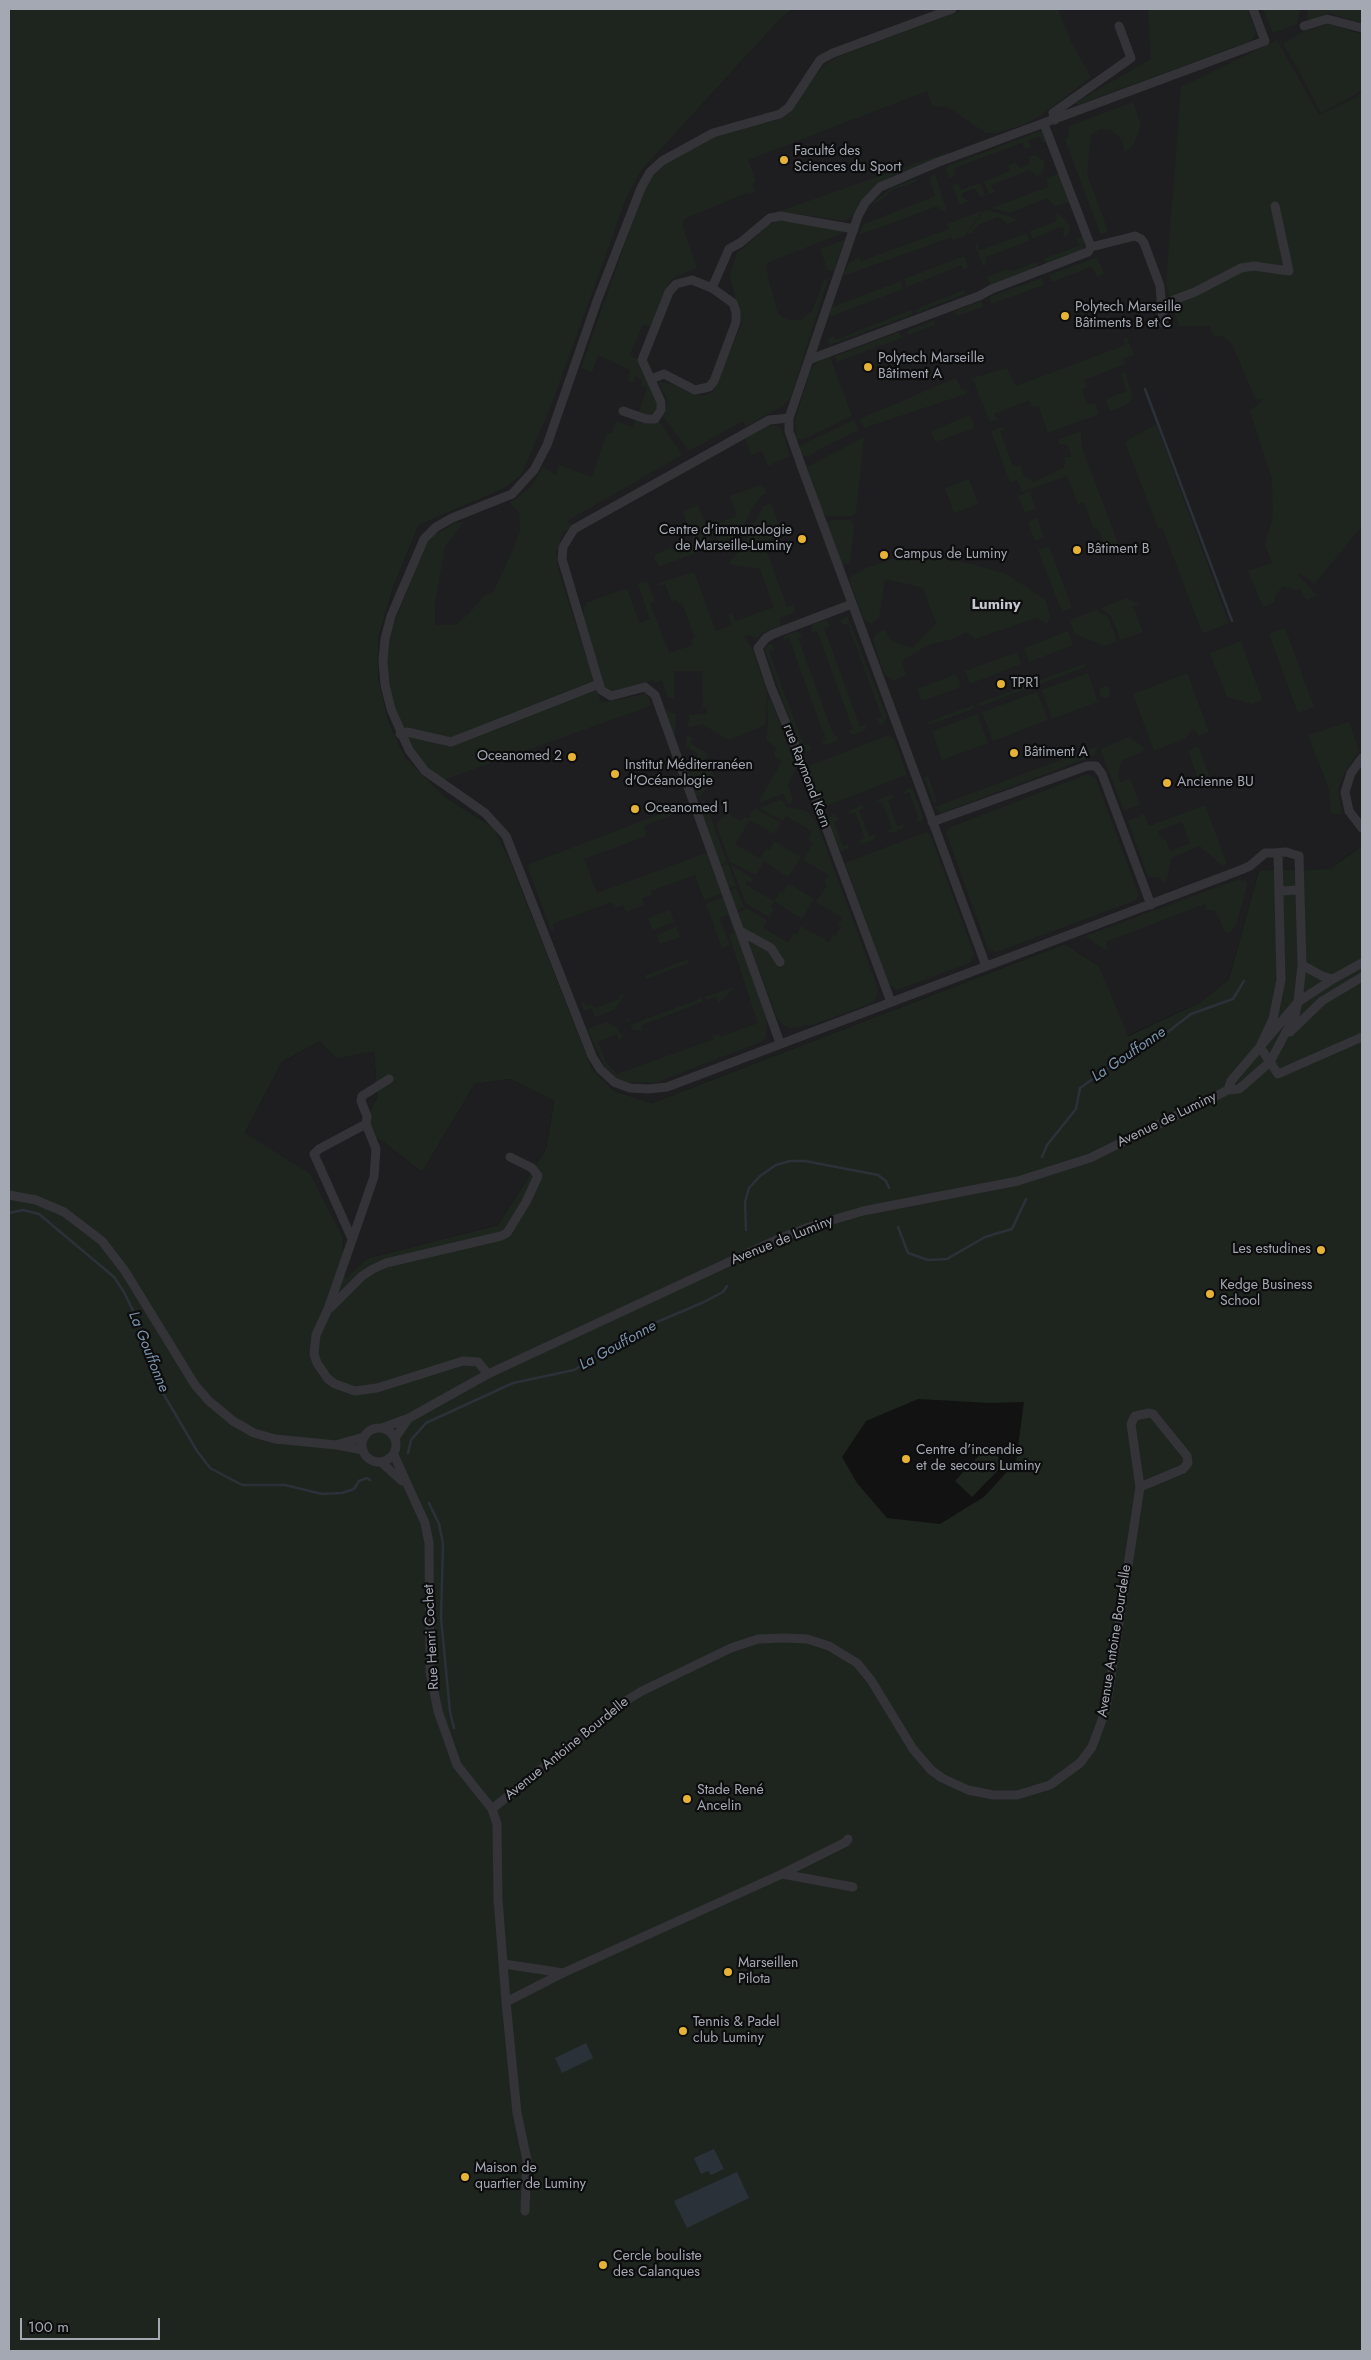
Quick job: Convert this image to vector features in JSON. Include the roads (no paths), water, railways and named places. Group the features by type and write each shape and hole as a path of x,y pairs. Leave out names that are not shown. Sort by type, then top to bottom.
{"street":[{"path":"952,9 833,53 820,60 789,107 780,114 713,133 662,161 650,172 597,301 547,445 534,470 512,494 452,518 436,527 424,539 391,616 385,639 383,661 385,685 400,734 409,750 425,771 485,813 506,836 585,1042 600,1069 614,1082 630,1088 667,1087 1151,905 1250,866 1266,853 1278,854"},
{"path":"986,966 789,431 789,418 811,359 854,229 865,203 880,187 936,163 1266,41 1253,9"},
{"path":"1304,26 1327,19 1362,28"},
{"path":"1055,120 1054,112 1131,58 1119,26"},
{"path":"1044,124 1091,247"},
{"path":"1163,304 1195,292 1242,268 1254,266 1289,271 1275,206"},
{"path":"712,288 729,249 770,218 781,216 854,229"},
{"path":"811,359 979,296 992,289 1088,252 1091,247 1135,236 1141,238 1160,286 1163,304 1163,323"},
{"path":"623,410 646,419 655,419 659,414 661,402 642,360 669,292 676,284 692,280 712,288 733,303 736,312 736,322 714,381 708,386 696,390 664,374 651,379"},
{"path":"780,1043 655,695 645,687 611,696 605,694 599,684 564,571 564,547 574,529 769,420 789,418"},
{"name":"rue Raymond Kern","path":"852,604 775,633 766,638 758,648 890,1002"},
{"path":"400,734 407,732 451,742 599,684"},
{"path":"1362,758 1351,773 1346,792 1349,811 1362,828"},
{"path":"932,822 1087,766 1096,766 1102,774 1151,905"},
{"name":"Avenue de Luminy","path":"382,1428 410,1418 488,1374 776,1240 809,1227 863,1211 1018,1181 1071,1165 1228,1090 1239,1089 1270,1062 1284,1039 1298,1002 1302,965 1299,856 1286,852 1278,854 1281,980 1273,1018 1260,1047"},
{"path":"1279,891 1300,890"},
{"path":"740,931 772,948 780,962"},
{"name":"Avenue de Luminy","path":"1228,1090 1231,1081 1298,1002 1362,963"},
{"path":"1302,965 1322,976 1333,979"},
{"name":"Avenue de Luminy","path":"1284,1039 1322,1001 1362,977"},
{"path":"1260,1047 1278,1074 1362,1037"},
{"path":"389,1079 362,1096 361,1101 367,1116 366,1124 376,1149 374,1177 328,1309 316,1335 314,1354 317,1363 328,1379 355,1391 366,1390 470,1360 478,1362 488,1374"},
{"path":"352,1239 314,1154 319,1149 366,1124"},
{"path":"328,1309 362,1276 386,1263 507,1233 526,1202 538,1176 532,1168 510,1157"},
{"path":"9,1195 36,1200 64,1212 78,1220 102,1241 125,1271 195,1385 209,1401 233,1422 254,1433 275,1439 337,1445 363,1450"},
{"name":"Avenue Antoine Bourdelle","path":"492,1809 616,1708 642,1691 731,1648 758,1639 807,1639 829,1646 857,1663 871,1680 913,1749 931,1770 942,1778 968,1790 993,1796 1017,1795 1050,1785 1080,1763 1092,1746 1106,1709 1140,1487 1131,1424 1134,1416 1149,1413 1153,1414 1187,1456 1188,1463 1183,1469 1140,1487"},
{"name":"Avenue de Luminy","path":"395,1438 410,1418"},
{"path":"337,1445 364,1437 374,1429 382,1428 390,1432 395,1438 397,1447 394,1455 382,1463 370,1460 363,1450 364,1437"},
{"name":"Rue Henri Cochet","path":"394,1455 405,1483 425,1523 429,1543 430,1672 438,1711 457,1765 492,1809"},
{"name":"Rue Henri Cochet","path":"382,1463 405,1483"},
{"path":"492,1809 497,1824 498,1890 506,2002 517,2113 527,2160 525,2211"},
{"path":"506,2002 782,1874 846,1842 848,1838"},
{"path":"782,1874 853,1887"},
{"path":"504,1964 563,1974"}],"waterway":[{"path":"1145,389 1232,621"},
{"name":"La Gouffonne","path":"1042,1157 1047,1145 1076,1109 1080,1088 1124,1057 1160,1038 1191,1014 1233,999 1244,981"},
{"name":"La Gouffonne","path":"746,1230 745,1202 749,1188 760,1176 776,1165 790,1161 805,1161 878,1175 886,1181 889,1188"},
{"name":"La Gouffonne","path":"898,1227 908,1253 928,1260 947,1259 985,1237 1012,1229 1026,1199"},
{"name":"La Gouffonne","path":"9,1213 23,1210 39,1214 114,1277 124,1292 137,1319 157,1370 160,1388 197,1451 210,1468 242,1485 285,1485 322,1494 342,1493 354,1489 359,1481 367,1478 370,1480"},
{"name":"La Gouffonne","path":"408,1453 411,1440 426,1423 513,1383 574,1370 620,1341 723,1292 727,1286"},
{"path":"429,1503 439,1524 443,1544 441,1618 450,1712 454,1728"}],"place":[{"name":"Faculté des Sciences du Sport","path":"784,160"},
{"name":"Polytech Marseille Bâtiments B et C","path":"1065,316"},
{"name":"Polytech Marseille Bâtiment A","path":"868,367"},
{"name":"Centre d'immunologie de Marseille-Luminy","path":"802,539"},
{"name":"Bâtiment B","path":"1077,550"},
{"name":"Campus de Luminy","path":"884,555"},
{"name":"TPR1","path":"1001,684"},
{"name":"Bâtiment A","path":"1014,753"},
{"name":"Oceanomed 2","path":"572,757"},
{"name":"Institut Méditerranéen d'Océanologie","path":"615,774"},
{"name":"Ancienne BU","path":"1167,783"},
{"name":"Oceanomed 1","path":"635,809"},
{"name":"Les estudines","path":"1321,1250"},
{"name":"Kedge Business School","path":"1210,1294"},
{"name":"Centre d’incendie et de secours Luminy","path":"906,1459"},
{"name":"Stade René Ancelin","path":"687,1799"},
{"name":"Marseillen Pilota","path":"728,1972"},
{"name":"Tennis & Padel club Luminy","path":"683,2031"},
{"name":"Maison de quartier de Luminy","path":"465,2177"},
{"name":"Cercle bouliste des Calanques","path":"603,2265"}],"district":[{"name":"Luminy","path":"996,605"}]}
